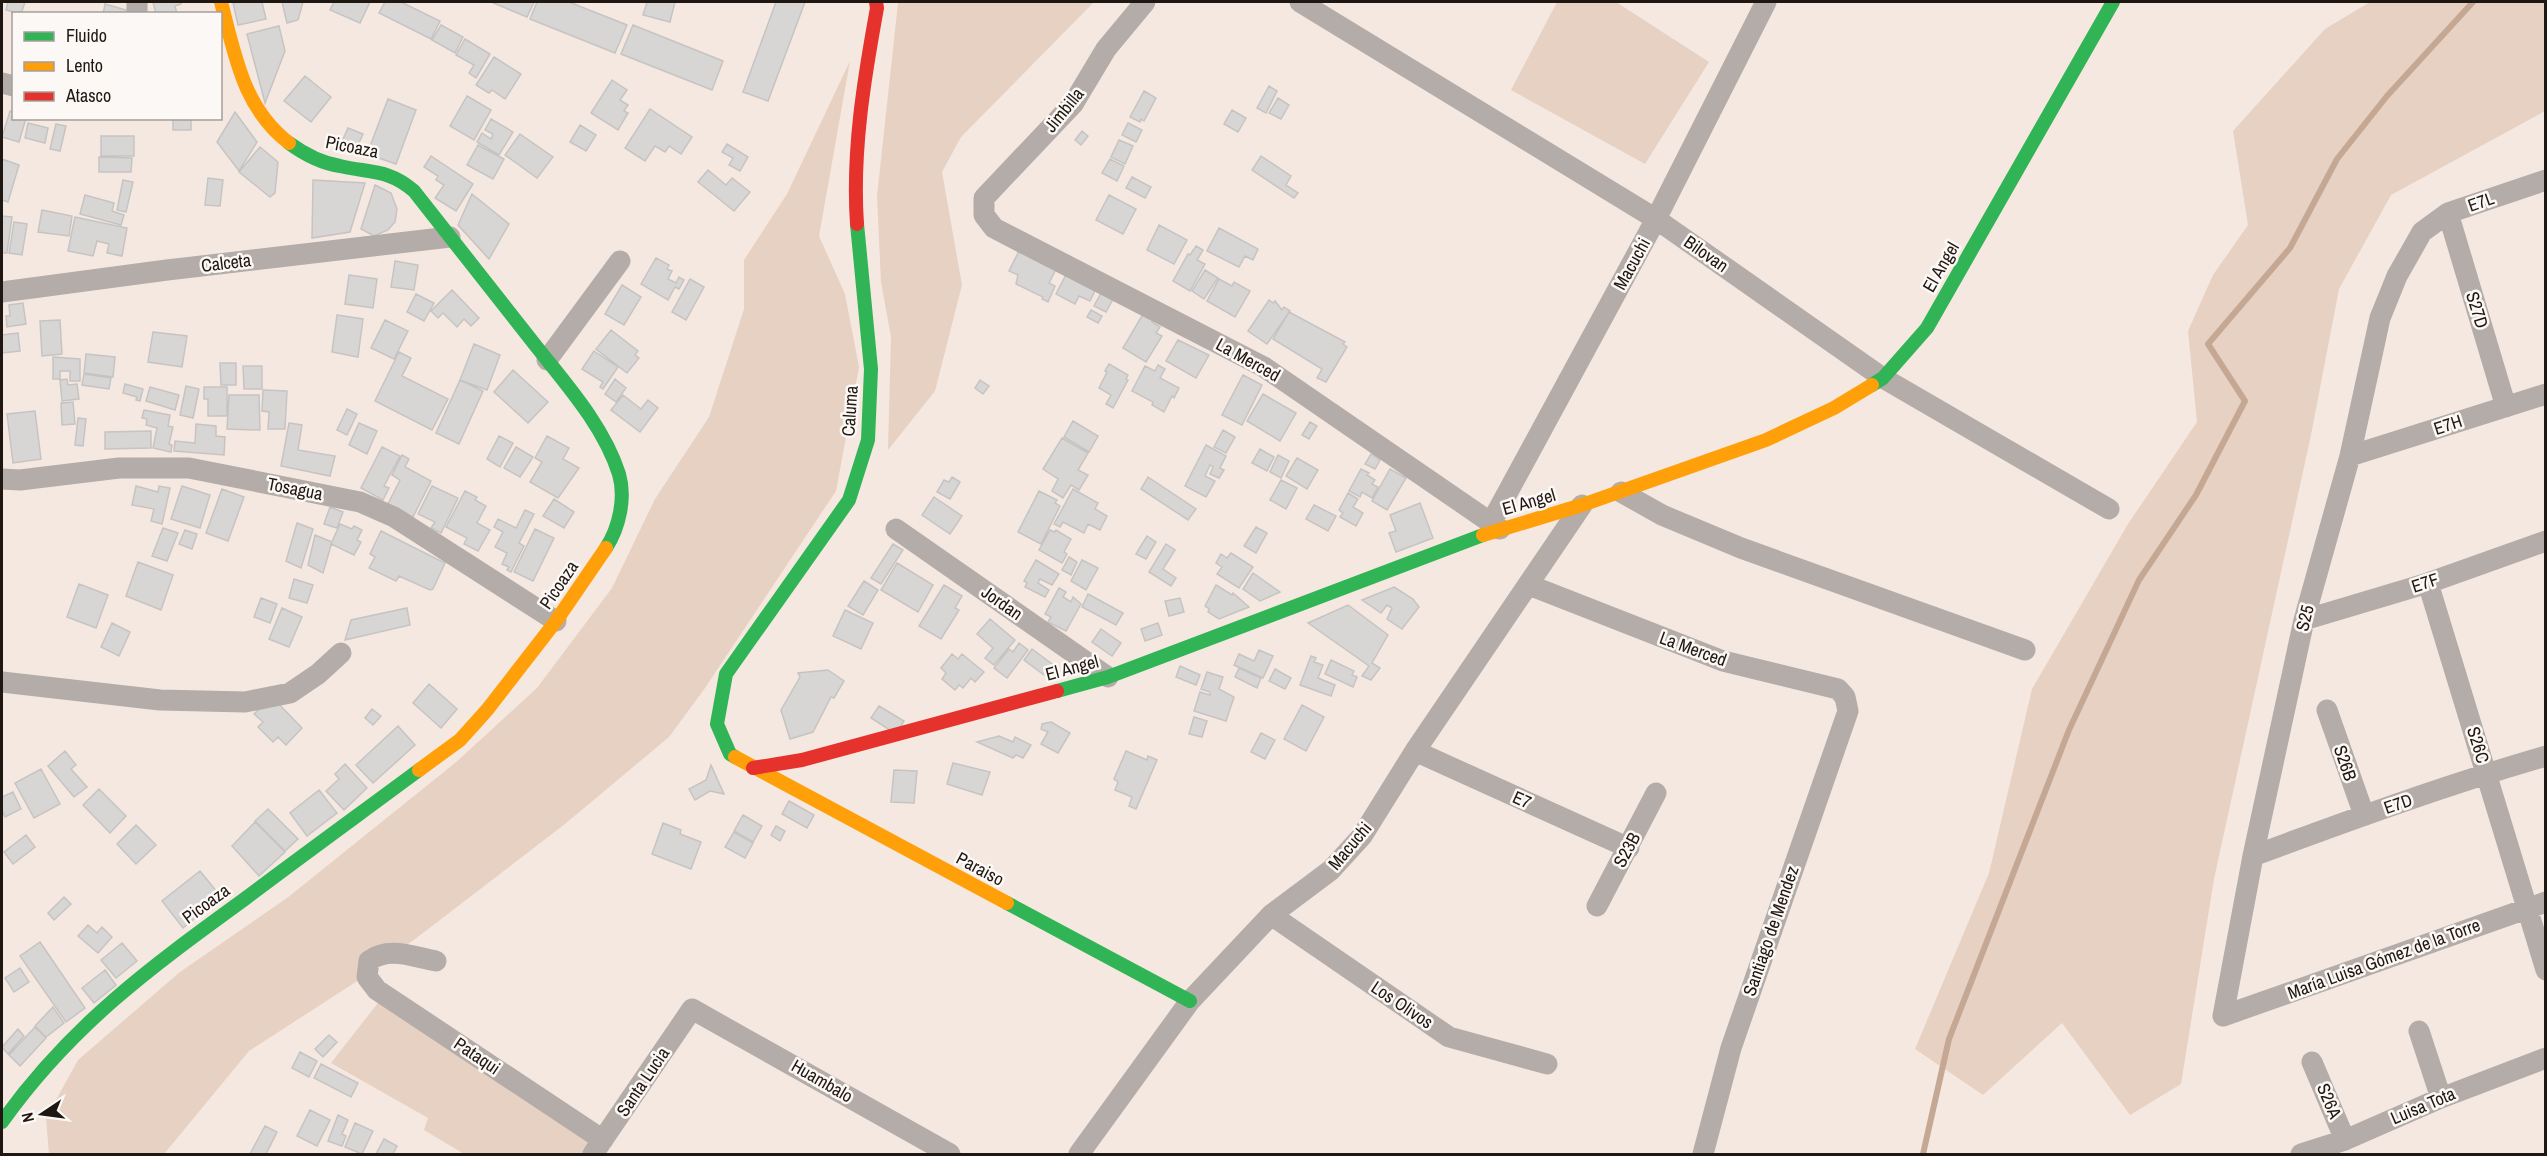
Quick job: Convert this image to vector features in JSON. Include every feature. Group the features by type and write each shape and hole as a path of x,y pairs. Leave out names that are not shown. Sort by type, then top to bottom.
{"street":[{"name":"Picoaza","path":"2,1122 21,1092 81,1026 150,968 460,740 487,710 556,621 613,537 621,508 619,475 602,438 577,399 414,191 386,171 341,166 307,155 271,129 260,117 246,93 221,2"},
{"name":"Caluma","path":"753,768 730,754 717,724 726,674 849,500 868,440 871,369 856,212 858,137 876,2"},
{"name":"Jimbilla","path":"984,215 984,198 1073,104 1106,49 1145,2"},
{"name":"Bilovan","path":"1300,2 1656,219 1882,378 2109,509"},
{"name":"Macuchi","path":"1495,526 1656,219 1766,2"},
{"name":"El Angel","path":"753,768 802,760 1108,677 1495,526 1582,505 1620,492 1766,440 1834,408 1882,378 1927,328 2113,2"},
{"name":"E7L","path":"2422,232 2448,213 2546,180"},
{"name":"S27D","path":"2448,213 2506,407"},
{"name":"La Merced","path":"984,215 993,228 1264,367 1495,526"},
{"name":"S25","path":"2223,1016 2253,856 2304,620 2350,456 2380,318 2397,276 2422,232"},
{"name":"Calceta","path":"2,292 450,237"},
{"path":"547,360 620,261"},
{"name":"E7H","path":"2350,456 2546,394"},
{"name":"Tosagua","path":"2,479 20,480 119,468 189,468 360,502 394,517 556,621"},
{"path":"1620,492 1662,515 1741,548 2025,650"},
{"name":"Macuchi","path":"1079,1155 1190,1001 1271,915 1331,870 1362,836 1415,751 1582,505"},
{"name":"Jordan","path":"896,529 1108,677"},
{"name":"E7F","path":"2304,620 2428,583 2546,541"},
{"name":"S26C","path":"2428,583 2487,773 2536,905 2546,970"},
{"name":"La Merced","path":"1529,585 1723,661 1838,689 1845,697 1848,711"},
{"path":"2,682 160,700 245,702 290,693 318,674 341,653"},
{"name":"S26B","path":"2327,710 2364,815"},
{"name":"Santiago de Mendez","path":"1703,1155 1731,1048 1848,711"},
{"name":"E7","path":"1415,751 1629,848"},
{"name":"E7D","path":"2253,856 2487,773 2546,756"},
{"name":"Paraiso","path":"753,768 1190,1001"},
{"name":"S23B","path":"1597,906 1656,793"},
{"name":"María Luisa Gómez de la Torre","path":"2223,1016 2536,905"},
{"name":"Los Olivos","path":"1271,915 1449,1037 1547,1064"},
{"name":"Pataqui","path":"436,961 393,952 378,954 369,962 367,977 377,990 598,1147"},
{"name":"Santa Lucia","path":"598,1147 692,1010"},
{"name":"Huambalo","path":"692,1010 950,1155"},
{"path":"2419,1030 2441,1098"},
{"name":"Luisa Tota","path":"2301,1155 2345,1140 2441,1098 2546,1058"},
{"name":"S26A","path":"2312,1062 2345,1140"}],"shaded area":[{"path":"1094,2 961,137 942,172 962,285 935,391 888,450 891,337 881,282 877,196 898,3"},
{"path":"1557,2 1616,2 1709,62 1645,164 1511,90"},
{"path":"2370,2 2545,2 2545,111 2391,195 2339,289 2311,435 2214,879 2181,1084 2130,1115 2062,1023 1983,1095 1915,1049 1989,873 2032,689 2128,524 2197,422 2188,331 2213,275 2248,225 2233,131 2325,29"},
{"path":"850,61 819,236 845,294 859,367 836,491 705,688 669,737 565,824 362,978 249,1051 164,1154 49,1154 46,1118 78,1060 180,972 287,898 455,763 537,688 612,588 655,499 709,417 744,309 744,260 787,194"},
{"path":"381,999 592,1140 582,1154 464,1154 424,1130 428,1118 331,1063"}],"building":[{"path":"8,2 25,2 22,12 6,10"},
{"path":"153,2 181,2 175,6 176,12 156,12"},
{"path":"262,2 266,19 238,25 233,3"},
{"path":"282,2 303,2 298,20 287,23"},
{"path":"334,2 370,2 360,23 330,10"},
{"path":"385,2 401,2 440,21 431,39 379,13"},
{"path":"491,2 534,2 527,17"},
{"path":"537,2 569,2 627,25 615,53 530,19"},
{"path":"647,2 675,2 670,22 643,15"},
{"path":"776,2 805,2 768,101 743,92"},
{"path":"105,4 126,10 126,12 103,12"},
{"path":"441,25 463,37 455,53 432,40"},
{"path":"633,25 723,61 712,90 621,54"},
{"path":"279,26 285,51 265,103 247,34"},
{"path":"465,39 490,54 476,78 469,73 474,65 456,55"},
{"path":"494,57 521,74 505,99 492,90 489,93 476,85"},
{"path":"305,76 331,97 311,122 284,101"},
{"path":"612,80 627,90 620,100 628,105 624,111 628,113 618,130 591,113"},
{"path":"1269,86 1277,91 1266,113 1257,108"},
{"path":"1144,91 1156,98 1144,121 1141,119 1140,122 1130,117"},
{"path":"467,96 491,110 474,140 450,126"},
{"path":"1278,98 1289,105 1281,119 1269,113"},
{"path":"388,99 416,110 396,164 367,154"},
{"path":"650,109 692,137 681,154 669,146 665,152 655,146 645,161 625,148"},
{"path":"1232,110 1246,118 1238,132 1224,124"},
{"path":"10,111 12,120 25,120 19,142 2,137"},
{"path":"235,112 257,142 239,171 217,142"},
{"path":"491,119 513,132 499,155 477,142 482,133 491,139 493,134 485,130"},
{"path":"173,120 191,120 191,130 173,130"},
{"path":"28,123 48,128 45,143 25,138"},
{"path":"1128,123 1142,130 1136,142 1122,135"},
{"path":"56,124 66,126 60,151 50,149"},
{"path":"580,125 596,135 586,151 570,142"},
{"path":"348,128 363,134 354,154 339,148"},
{"path":"1082,131 1088,136 1081,145 1075,140"},
{"path":"520,134 553,157 537,178 505,155"},
{"path":"101,136 134,136 134,156 101,156"},
{"path":"1119,140 1133,146 1125,164 1111,157"},
{"path":"727,144 748,157 740,171 729,165 733,158 722,152"},
{"path":"478,145 504,159 493,179 467,165"},
{"path":"260,147 278,162 275,193 270,197 239,172"},
{"path":"431,156 473,184 456,211 435,198 444,185 436,180 438,176 424,167"},
{"path":"1261,156 1291,176 1286,185 1298,193 1294,198 1252,170"},
{"path":"99,157 132,158 131,172 99,172"},
{"path":"2,159 19,165 8,202 2,200"},
{"path":"1110,159 1124,166 1117,181 1102,173"},
{"path":"708,170 726,185 732,178 750,192 734,211 698,182"},
{"path":"1132,177 1151,187 1145,198 1126,188"},
{"path":"208,178 223,180 220,206 205,205"},
{"path":"123,180 133,182 126,212 117,210"},
{"path":"313,180 365,183 350,232 312,238"},
{"path":"375,185 391,193 397,209 395,222 388,230 374,236 361,229"},
{"path":"472,194 509,224 489,259 458,225"},
{"path":"85,195 114,203 112,211 124,215 121,225 80,214"},
{"path":"1109,195 1136,209 1123,234 1096,220"},
{"path":"42,210 72,216 69,236 38,232"},
{"path":"2,216 12,217 7,253 2,253"},
{"path":"75,217 127,228 122,256 107,253 109,244 97,241 93,256 68,251"},
{"path":"14,222 27,224 22,255 9,253"},
{"path":"1159,225 1187,240 1174,264 1147,250"},
{"path":"1219,228 1258,249 1253,260 1245,256 1239,267 1207,251"},
{"path":"1196,246 1203,250 1197,260 1205,264 1190,291 1173,281 1188,254 1190,255"},
{"path":"1019,251 1056,269 1049,283 1055,286 1048,302 1042,299 1043,297 1016,284 1018,275 1009,271"},
{"path":"656,258 669,265 667,269 672,271 668,279 676,283 679,277 684,280 679,289 675,287 668,300 641,284"},
{"path":"395,261 418,265 414,290 391,287"},
{"path":"1069,269 1098,284 1090,301 1079,296 1075,304 1056,294"},
{"path":"1205,270 1218,278 1204,299 1192,291"},
{"path":"349,275 377,279 373,308 345,304"},
{"path":"690,279 704,287 686,320 672,312"},
{"path":"1219,279 1232,286 1234,282 1250,291 1235,317 1207,301"},
{"path":"622,285 641,297 624,325 605,314"},
{"path":"1105,286 1117,292 1106,312 1094,306"},
{"path":"452,290 479,318 471,326 464,319 457,327 443,313 438,318 431,311"},
{"path":"416,294 434,303 424,321 407,312"},
{"path":"1269,300 1273,303 1275,301 1282,310 1284,307 1290,311 1267,344 1248,331"},
{"path":"23,303 26,324 7,327 6,316 10,316 9,305"},
{"path":"1091,310 1102,316 1098,323 1087,317"},
{"path":"1289,312 1345,342 1343,344 1347,347 1326,382 1317,378 1322,369 1273,339"},
{"path":"1143,314 1156,315 1152,322 1160,327 1156,333 1162,336 1146,362 1123,348"},
{"path":"337,315 363,319 358,357 332,352"},
{"path":"60,320 62,354 42,356 40,321"},
{"path":"385,320 408,331 394,359 371,348"},
{"path":"611,330 638,351 635,355 639,358 627,373 596,349"},
{"path":"153,332 187,336 182,367 148,362"},
{"path":"18,333 20,351 2,353 2,335"},
{"path":"1178,340 1209,355 1196,378 1166,361"},
{"path":"474,344 500,355 487,390 460,380"},
{"path":"594,351 618,367 603,389 600,387 603,382 582,369"},
{"path":"399,352 411,358 402,376 448,399 432,430 375,401"},
{"path":"86,354 115,357 113,377 84,373"},
{"path":"53,357 80,359 80,381 70,381 70,371 60,371 60,379 53,379"},
{"path":"220,363 236,363 236,385 221,385"},
{"path":"1109,364 1128,375 1126,379 1128,380 1113,408 1106,404 1111,395 1099,388"},
{"path":"1158,365 1165,369 1160,378 1179,388 1164,412 1152,405 1153,402 1132,391 1145,366 1155,371"},
{"path":"243,366 262,366 262,389 244,389"},
{"path":"513,370 548,402 528,423 494,392"},
{"path":"84,374 111,378 109,389 82,385"},
{"path":"1243,375 1262,385 1242,425 1222,415"},
{"path":"67,379 68,385 77,384 79,399 62,401 60,380"},
{"path":"615,379 626,388 616,402 605,394"},
{"path":"460,380 483,391 459,444 436,433"},
{"path":"980,380 989,386 983,394 975,388"},
{"path":"125,384 143,389 140,401 136,400 137,397 123,393"},
{"path":"186,386 199,389 193,418 180,415"},
{"path":"150,387 179,395 175,410 146,401"},
{"path":"204,387 227,387 227,416 208,416 208,399 204,399"},
{"path":"263,390 287,391 285,429 268,429 269,412 262,411"},
{"path":"1263,394 1296,413 1280,441 1247,421"},
{"path":"229,395 259,395 260,430 227,429"},
{"path":"623,395 641,409 648,400 658,408 640,432 611,410"},
{"path":"73,402 75,424 62,425 61,403"},
{"path":"347,409 357,414 347,435 337,430"},
{"path":"144,410 170,415 168,426 173,427 169,444 172,445 171,452 153,448 157,428 146,425 147,419 142,418"},
{"path":"35,411 41,459 13,463 7,414"},
{"path":"78,418 86,419 83,446 75,445"},
{"path":"1073,421 1098,436 1089,452 1064,437"},
{"path":"1310,422 1317,426 1309,439 1302,435"},
{"path":"289,423 302,425 298,450 335,456 330,476 281,466"},
{"path":"359,423 377,431 367,454 349,445"},
{"path":"196,424 216,426 216,436 225,437 224,455 174,451 175,441 195,443"},
{"path":"1223,430 1235,437 1226,453 1214,447"},
{"path":"151,431 151,448 105,449 105,432"},
{"path":"499,436 513,443 500,467 487,459"},
{"path":"547,436 569,448 563,459 579,468 558,498 530,482 542,462 535,458"},
{"path":"1062,438 1088,453 1078,470 1088,475 1079,490 1071,485 1063,498 1052,491 1058,479 1043,469"},
{"path":"1206,445 1226,456 1220,468 1224,470 1219,478 1210,474 1213,467 1210,465 1205,476 1215,481 1206,497 1185,486"},
{"path":"382,447 400,456 384,486 389,488 383,500 361,488"},
{"path":"516,447 533,457 520,477 504,468"},
{"path":"1260,449 1274,457 1267,471 1252,463"},
{"path":"1371,454 1380,460 1375,469 1365,464"},
{"path":"402,455 409,459 405,467 431,481 413,517 388,504 400,480 392,475"},
{"path":"1278,455 1289,461 1281,478 1270,472"},
{"path":"1297,458 1318,470 1307,489 1286,476"},
{"path":"1361,469 1369,473 1367,475 1375,480 1372,484 1378,487 1372,498 1362,492 1360,497 1349,491"},
{"path":"1390,469 1406,478 1387,510 1372,501"},
{"path":"952,477 960,482 950,499 937,492 944,480 949,482"},
{"path":"1148,477 1196,509 1188,520 1141,489"},
{"path":"1281,480 1297,488 1286,509 1270,500"},
{"path":"136,486 158,492 159,486 170,488 162,524 151,521 154,509 132,505"},
{"path":"182,486 210,495 200,528 171,519"},
{"path":"432,486 458,498 441,533 431,528 435,522 418,514"},
{"path":"222,489 244,497 228,541 206,533"},
{"path":"1073,489 1098,503 1095,509 1107,516 1100,530 1088,524 1084,533 1063,522 1060,527 1054,524"},
{"path":"465,491 477,497 475,500 486,506 477,523 490,530 478,551 464,544 467,538 446,527"},
{"path":"1039,491 1057,500 1055,503 1060,506 1041,544 1018,532"},
{"path":"1348,493 1358,499 1353,507 1363,513 1356,526 1340,517 1343,513 1339,510"},
{"path":"934,497 962,516 950,534 922,515"},
{"path":"554,499 574,512 564,528 543,516"},
{"path":"1420,503 1433,538 1396,552 1389,533 1396,531 1390,515"},
{"path":"1314,505 1336,516 1328,531 1306,519"},
{"path":"330,507 343,512 337,528 324,524"},
{"path":"525,510 534,514 519,543 524,546 511,572 507,570 509,567 502,564 507,553 495,547 503,532 494,527 498,519 516,528"},
{"path":"297,523 313,529 301,568 286,561"},
{"path":"340,524 362,530 357,540 361,542 354,555 331,544"},
{"path":"1256,527 1267,533 1256,553 1244,546"},
{"path":"163,528 178,533 167,561 152,556"},
{"path":"535,529 554,538 533,581 514,572"},
{"path":"185,530 197,534 192,549 179,544"},
{"path":"1050,530 1055,532 1056,530 1071,539 1064,552 1067,554 1062,563 1039,550"},
{"path":"381,531 445,563 433,589 430,590 399,576 396,581 369,568 375,557 370,554"},
{"path":"315,535 332,542 323,573 308,565"},
{"path":"1147,536 1156,542 1146,559 1136,554"},
{"path":"893,544 903,550 881,584 871,578"},
{"path":"1166,544 1175,550 1163,569 1176,578 1171,586 1149,572"},
{"path":"1231,553 1253,567 1239,588 1217,574 1222,567 1216,563 1221,554 1227,558"},
{"path":"1069,557 1077,562 1071,575 1062,570"},
{"path":"1036,560 1059,574 1052,585 1040,579 1038,583 1049,590 1045,597 1025,587 1027,583 1024,581"},
{"path":"1082,560 1098,568 1086,590 1071,581"},
{"path":"138,562 173,575 161,610 126,596"},
{"path":"897,563 933,585 918,612 881,590"},
{"path":"1253,573 1280,592 1260,601 1243,589"},
{"path":"294,579 313,585 307,603 289,598"},
{"path":"864,581 878,590 863,615 848,606"},
{"path":"79,584 108,595 96,628 67,617"},
{"path":"944,585 962,596 955,608 959,610 941,639 919,626"},
{"path":"1216,585 1232,595 1233,593 1249,607 1219,619 1208,612 1209,609 1205,606"},
{"path":"1394,587 1413,599 1419,607 1402,629 1387,619 1392,608 1387,605 1381,613 1362,600"},
{"path":"1059,588 1066,592 1063,597 1071,602 1073,597 1081,604 1066,631 1048,622 1051,617 1045,614"},
{"path":"1088,594 1123,613 1116,625 1082,607"},
{"path":"261,598 277,604 270,623 254,617"},
{"path":"1180,598 1184,612 1169,616 1165,601"},
{"path":"1348,605 1388,635 1372,663 1380,668 1371,680 1362,676 1369,666 1308,623"},
{"path":"282,608 302,617 289,647 269,639"},
{"path":"407,608 410,625 345,640 351,620"},
{"path":"845,610 873,623 861,649 833,636"},
{"path":"990,619 1015,640 994,665 985,658 993,648 977,634"},
{"path":"112,623 130,632 119,656 101,647"},
{"path":"1158,623 1162,635 1145,641 1141,629"},
{"path":"1101,629 1121,643 1112,656 1092,642"},
{"path":"1019,643 1028,650 1007,678 994,668 1009,649 1013,652"},
{"path":"1032,649 1052,664 1044,675 1024,660"},
{"path":"1259,650 1273,656 1263,678 1234,665 1239,654 1254,661"},
{"path":"952,654 958,659 962,654 984,672 975,682 971,678 963,688 959,685 955,690 942,679 946,673 941,668"},
{"path":"1311,656 1316,658 1314,662 1323,665 1318,678 1335,685 1331,696 1300,685"},
{"path":"1331,660 1354,671 1352,675 1357,677 1353,687 1325,674"},
{"path":"1180,666 1200,675 1196,685 1176,677"},
{"path":"1239,668 1261,678 1257,688 1235,677"},
{"path":"1275,669 1291,678 1285,689 1269,681"},
{"path":"828,670 844,681 834,698 831,697 813,732 790,739 781,710 800,677 798,673"},
{"path":"1207,672 1223,677 1219,689 1234,697 1226,721 1194,711 1200,692 1210,695 1210,692 1201,689"},
{"path":"429,684 457,709 441,728 413,703"},
{"path":"272,697 302,728 286,745 278,737 273,742 258,727 263,722 254,714"},
{"path":"1302,705 1324,717 1306,751 1284,739"},
{"path":"879,706 904,721 896,734 871,718"},
{"path":"372,709 381,716 373,725 365,718"},
{"path":"1194,717 1207,721 1202,737 1189,734"},
{"path":"1051,722 1070,733 1058,753 1041,744 1048,732 1041,729 1042,724"},
{"path":"398,726 415,745 373,783 356,765"},
{"path":"1261,733 1275,740 1265,759 1251,752"},
{"path":"999,736 1013,742 1015,737 1031,745 1023,758 1016,755 1013,758 977,742"},
{"path":"65,751 76,765 71,769 87,787 74,797 48,766"},
{"path":"1126,751 1147,760 1148,756 1157,760 1136,809 1129,806 1132,797 1115,790 1118,782 1114,779"},
{"path":"953,763 990,772 982,795 947,784"},
{"path":"345,764 367,788 344,810 326,791 339,779 335,774"},
{"path":"711,765 724,794 710,791 695,800 689,789 706,780"},
{"path":"41,769 60,804 34,818 15,783"},
{"path":"894,770 917,771 914,803 891,802"},
{"path":"99,789 126,816 110,833 83,805"},
{"path":"319,790 337,813 307,836 290,813"},
{"path":"13,792 21,809 5,817 2,810 2,797"},
{"path":"789,801 814,815 807,828 782,814"},
{"path":"268,809 298,839 285,851 255,821"},
{"path":"743,815 762,826 753,842 734,831"},
{"path":"255,822 285,852 259,876 232,846"},
{"path":"663,823 681,830 680,834 701,842 691,869 652,854"},
{"path":"136,825 156,845 136,864 117,844"},
{"path":"776,826 785,831 780,841 771,835"},
{"path":"734,832 753,843 745,858 725,847"},
{"path":"26,835 35,847 13,864 4,852"},
{"path":"200,871 221,897 183,928 162,901"},
{"path":"64,897 71,904 54,920 48,913"},
{"path":"88,925 97,933 102,927 112,937 98,953 78,936"},
{"path":"40,942 85,1008 66,1022 20,956"},
{"path":"122,943 137,961 116,978 101,960"},
{"path":"20,968 29,982 14,992 5,978"},
{"path":"105,970 116,985 94,1003 82,988"},
{"path":"53,1007 64,1023 46,1037 35,1026"},
{"path":"35,1027 46,1038 20,1066 9,1055"},
{"path":"18,1029 24,1036 8,1054 2,1047"},
{"path":"329,1035 337,1042 323,1057 315,1049"},
{"path":"300,1052 317,1061 309,1077 292,1068"},
{"path":"321,1064 358,1083 351,1097 314,1078"},
{"path":"310,1110 330,1120 317,1146 297,1136"},
{"path":"338,1115 348,1120 342,1134 346,1136 342,1146 328,1141"},
{"path":"355,1123 373,1131 362,1154 345,1147"},
{"path":"265,1126 277,1132 266,1154 250,1154"},
{"path":"384,1139 397,1146 393,1154 376,1154"}],"waterway":[{"path":"1923,1154 1949,1039 2069,730 2139,580 2196,495 2245,401 2208,344 2290,248 2337,159 2387,96 2473,2"}],"traffic: fast":[{"path":"1872,385 1883,378 1927,328 2113,2"},
{"path":"289,143 333,165 388,175 414,191 569,388 603,438 619,474 622,493 620,512 606,548"},
{"path":"735,757 730,754 717,724 726,674 849,500 868,440 871,369 857,224"},
{"path":"1057,691 1108,677 1483,535"},
{"path":"2,1122 28,1087 56,1056 114,1000 178,948 419,770"},
{"path":"1007,903 1190,1001"}],"traffic: slow":[{"path":"221,2 237,61 251,97 273,129 289,143"},
{"path":"1483,535 1582,505 1766,440 1834,408 1872,385"},
{"path":"419,770 460,740 487,710 556,621 606,548"},
{"path":"735,757 1007,903"}],"traffic: jam":[{"path":"857,224 858,143 876,2"},
{"path":"753,768 802,760 1057,691"}]}
